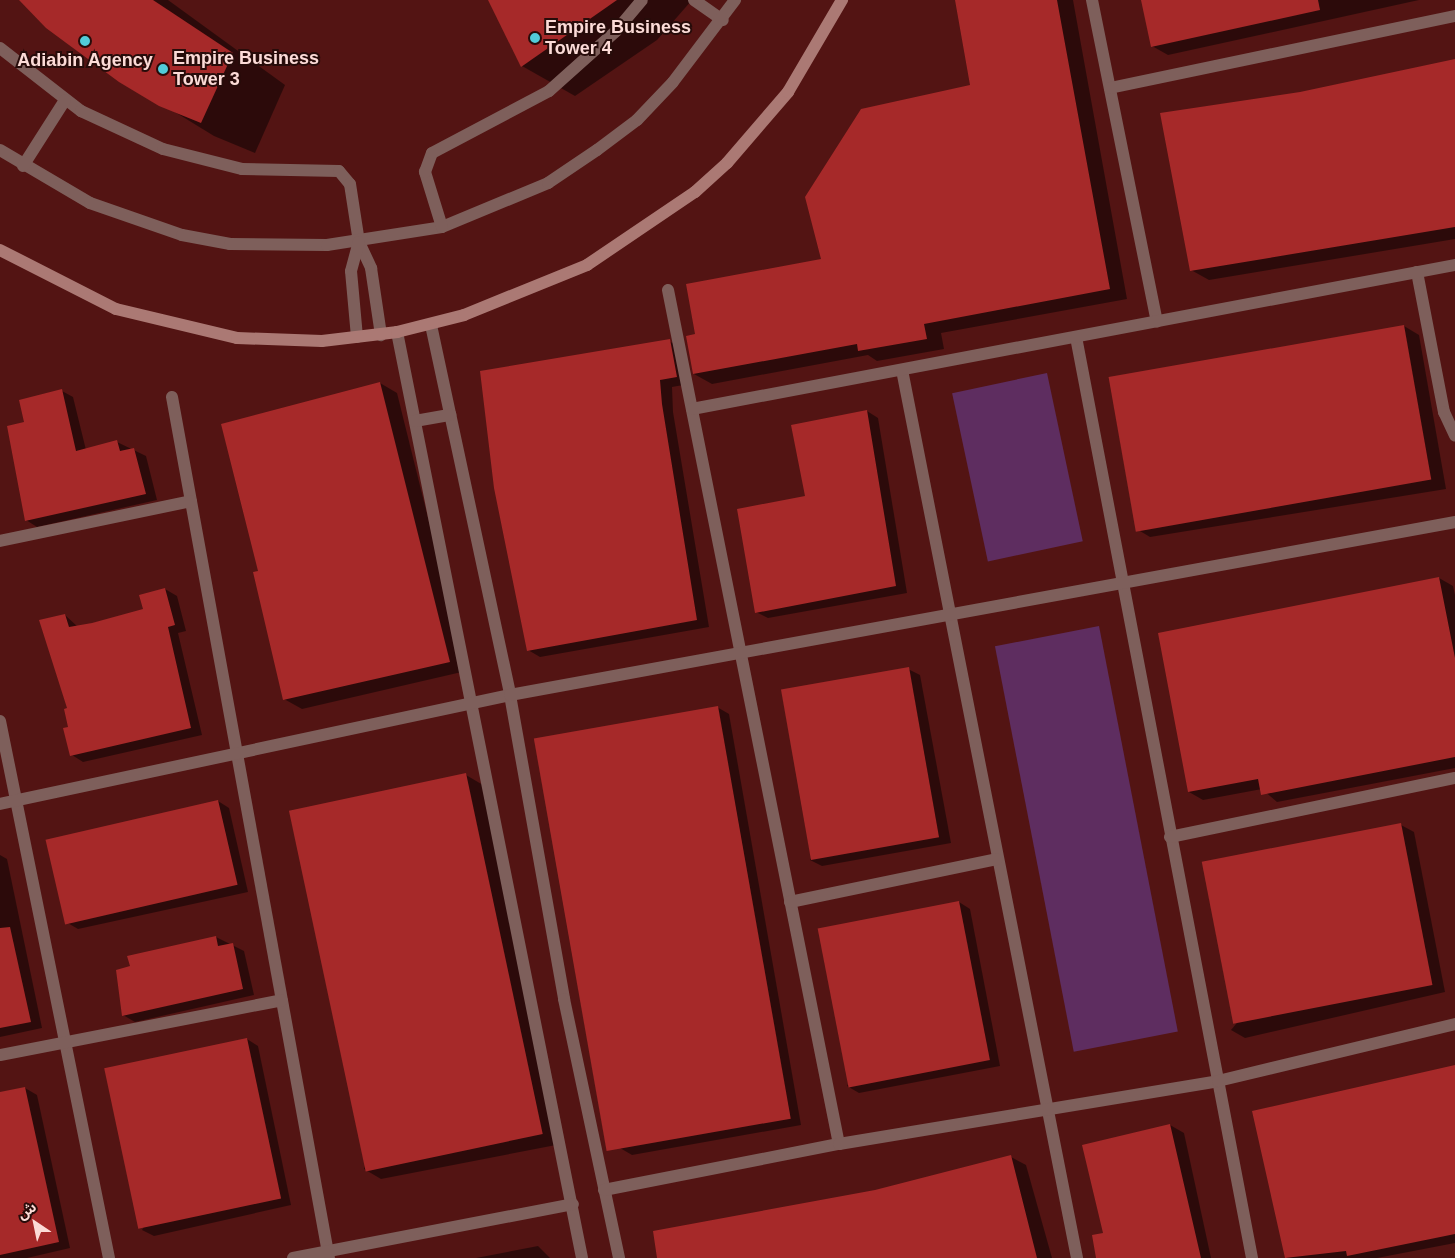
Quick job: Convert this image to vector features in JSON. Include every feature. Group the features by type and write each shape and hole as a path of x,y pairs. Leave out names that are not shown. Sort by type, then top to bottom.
{"street":[{"path":"442,227 425,172 432,153 549,91 616,30 642,0"},
{"path":"694,0 723,20"},
{"path":"0,150 23,166 90,203 182,235 275,247 359,242 442,227 548,182 597,150 637,120 673,82 723,20 735,0"},
{"path":"0,250 78,293 172,326 283,342 381,335 431,325 548,283 625,243 668,213 759,128 814,53 842,0"},
{"path":"1092,0 1157,321"},
{"path":"1110,88 1455,16"},
{"path":"0,48 65,100 121,133 200,161 242,169 339,171 350,184 359,242 371,268 381,335"},
{"path":"23,166 65,100"},
{"path":"357,337 351,271 359,242"},
{"path":"692,409 1455,265"},
{"path":"1417,272 1444,412 1455,436"},
{"path":"668,290 839,1144"},
{"path":"431,325 510,694 564,999 619,1258"},
{"path":"397,332 473,702 573,1204 582,1258"},
{"path":"1076,336 1121,586 1252,1258"},
{"path":"902,370 1076,1258"},
{"path":"172,397 329,1255"},
{"path":"415,420 450,415"},
{"path":"0,541 191,501"},
{"path":"0,804 510,694 1121,586 1455,522"},
{"path":"0,721 109,1258"},
{"path":"1170,837 1455,778"},
{"path":"790,902 998,859"},
{"path":"0,1055 282,1000"},
{"path":"604,1190 839,1144 1218,1081 1455,1024"},
{"path":"293,1258 329,1255 573,1204"}],"shaded area":[{"path":"1047,373 1083,541 988,561 952,393"},
{"path":"1099,626 1178,1031 1074,1052 995,646"}],"building":[{"name":"Empire Business Tower 3","path":"19,0 153,0 233,53 201,123 159,106 119,82 46,28"},
{"name":"Empire Business Tower 4","path":"488,0 617,0 521,67"},
{"path":"955,0 1057,0 1110,289 924,324 927,339 858,351 857,344 693,374 686,336 695,334 686,284 821,259 805,197 861,109 970,85"},
{"path":"1141,0 1318,0 1320,10 1151,47"},
{"path":"1455,59 1455,227 1190,271 1160,113 1300,92"},
{"path":"1404,325 1431,480 1136,532 1109,377"},
{"path":"670,339 677,377 660,380 662,404 697,620 527,651 494,488 480,371"},
{"path":"380,382 450,662 283,700 253,572 258,571 221,424"},
{"path":"62,389 76,451 117,440 120,451 134,448 146,494 25,521 7,426 24,422 19,400"},
{"path":"867,410 896,586 755,613 737,509 805,496 791,425"},
{"path":"1439,577 1455,658 1455,757 1261,795 1258,779 1188,792 1158,633"},
{"path":"165,588 175,625 168,627 191,728 70,756 63,728 68,727 64,709 67,708 39,620 65,614 69,627 92,623 143,609 139,595"},
{"path":"909,667 939,837 811,860 781,690"},
{"path":"718,706 791,1119 607,1151 534,738"},
{"path":"466,773 543,1134 366,1172 289,811"},
{"path":"218,800 238,885 65,925 46,840"},
{"path":"1401,823 1432,985 1233,1024 1202,862"},
{"path":"959,901 990,1060 849,1088 818,928"},
{"path":"10,927 31,1022 0,1028 0,928"},
{"path":"216,936 218,946 233,943 243,989 122,1016 116,970 130,966 127,956"},
{"path":"247,1038 281,1198 138,1229 104,1068"},
{"path":"1455,1065 1455,1234 1347,1256 1346,1251 1285,1258 1252,1111"},
{"path":"25,1087 59,1242 0,1255 0,1092"},
{"path":"1170,1124 1201,1258 1096,1258 1092,1235 1103,1233 1082,1145"},
{"path":"1011,1155 1037,1258 657,1258 653,1231 875,1190"}],"place":[{"name":"Empire Business Tower 4","path":"535,38"},
{"name":"Adiabin Agency","path":"85,41"},
{"name":"Empire Business Tower 3","path":"163,69"}]}
